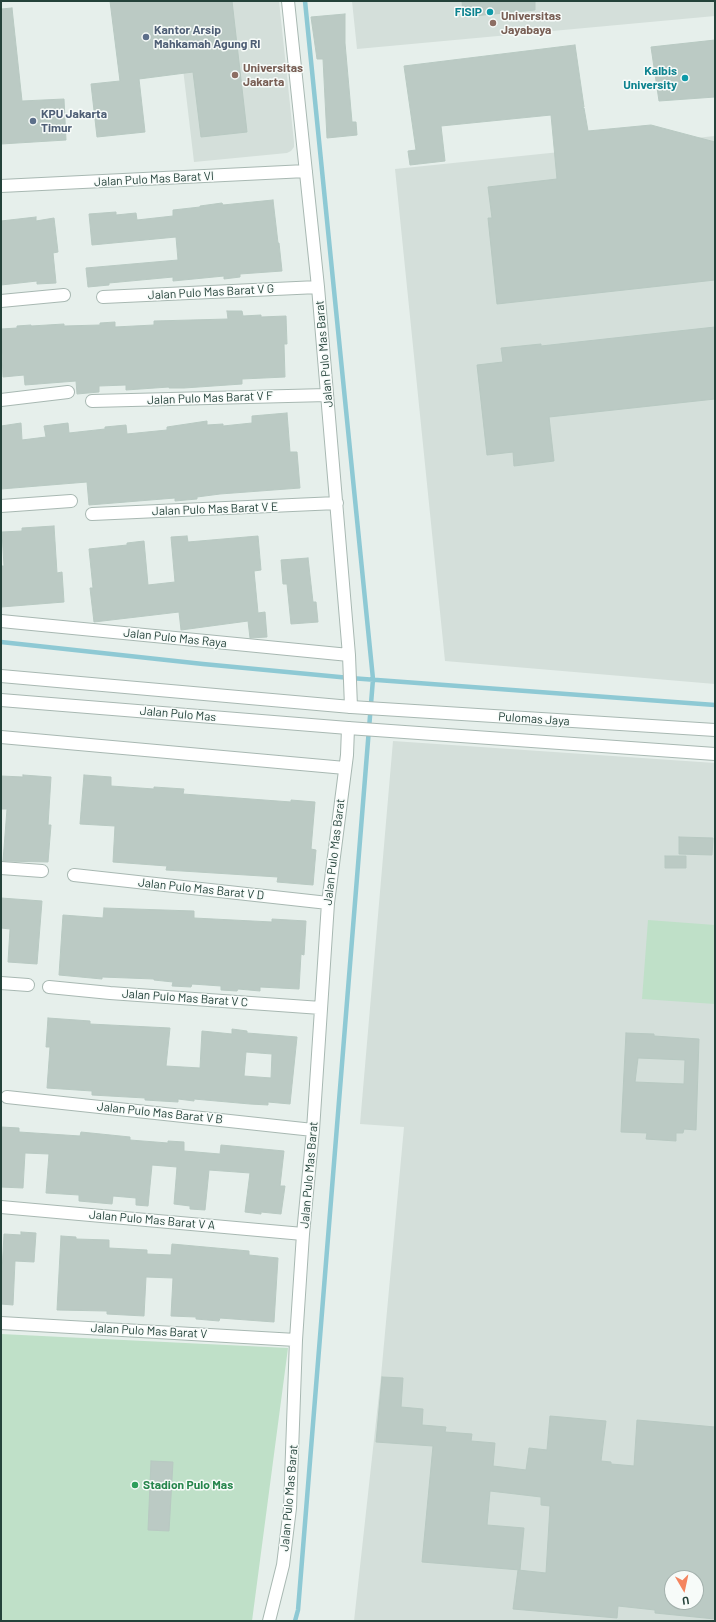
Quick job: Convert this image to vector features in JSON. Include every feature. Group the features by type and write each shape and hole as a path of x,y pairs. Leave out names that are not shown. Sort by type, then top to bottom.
{"street":[{"name":"Jalan Pulo Mas Barat","path":"288,1 318,287 350,660 352,705"},
{"name":"Jalan Pulo Mas Barat VI","path":"1,186 306,171"},
{"name":"Jalan Pulo Mas Barat V G","path":"103,297 318,287"},
{"path":"1,301 64,295"},
{"path":"1,400 68,392"},
{"name":"Jalan Pulo Mas Barat V F","path":"92,402 327,395"},
{"path":"1,506 71,501"},
{"name":"Jalan Pulo Mas Barat V E","path":"92,514 337,503"},
{"name":"Jalan Pulo Mas Raya","path":"1,621 350,660"},
{"name":"Jalan Pulo Mas","path":"1,676 352,705"},
{"name":"Jalan Pulo Mas","path":"1,700 351,731"},
{"name":"Pulomas Jaya","path":"352,705 390,709 715,730"},
{"name":"Pulomas Jaya","path":"351,731 390,730 715,754"},
{"name":"Jalan Pulo Mas Barat","path":"269,1621 283,1565 290,1508 294,1439 296,1340 303,1234 313,1130 322,1008 328,903 351,731"},
{"path":"1,737 345,768"},
{"path":"1,868 42,871"},
{"name":"Jalan Pulo Mas Barat V D","path":"74,875 328,903"},
{"path":"1,983 28,985"},
{"name":"Jalan Pulo Mas Barat V C","path":"49,987 110,993 322,1008"},
{"name":"Jalan Pulo Mas Barat V B","path":"7,1097 313,1130"},
{"name":"Jalan Pulo Mas Barat V A","path":"1,1207 303,1234"},
{"name":"Jalan Pulo Mas Barat V","path":"1,1323 296,1340"}],"shaded area":[{"name":"Universitas Jakarta","path":"175,1 279,1 294,142 294,147 291,151 287,153 194,162"},
{"name":"Universitas Jayabaya","path":"352,1 715,1 715,16 357,49"},
{"path":"715,136 715,684 445,661 395,169"},
{"path":"393,741 715,763 715,1621 354,1621 381,1376 404,1127 360,1124"}],"green space":[{"path":"648,920 715,925 715,1004 642,999"},
{"name":"Stadion Pulo Mas","path":"1,1334 288,1348 252,1621 1,1621"}],"building":[{"path":"110,1 232,1 247,132 201,137 193,72 139,79 145,132 97,137 91,84 120,81"},
{"name":"FISIP","path":"462,1 535,1 535,10 463,17"},
{"name":"KPU Jakarta Timur","path":"12,8 22,101 64,99 66,140 1,144 1,9"},
{"path":"345,14 345,43 352,122 356,122 357,135 327,138 323,59 317,59 311,17"},
{"name":"Kalbis University","path":"715,40 715,97 659,101 651,47"},
{"path":"575,45 584,107 581,108 584,108 588,131 651,125 715,142 715,280 497,304 488,218 492,218 488,187 557,179 551,115 441,126 445,161 410,165 408,151 416,150 404,66"},
{"path":"273,200 282,271 240,274 240,277 224,279 224,276 173,281 173,277 109,283 109,285 88,287 86,268 178,260 176,237 92,245 89,214 116,212 116,215 136,213 137,220 173,216 173,210 200,206"},
{"path":"36,217 36,221 54,218 58,252 53,253 56,283 37,284 37,281 1,285 1,221"},
{"path":"227,311 242,311 243,316 286,316 287,344 284,344 285,377 242,379 242,384 184,388 169,387 126,390 126,385 99,386 99,392 77,394 76,381 25,385 24,375 3,377 1,329 31,325 100,325 100,323 115,322 115,327 154,325 154,321 228,319"},
{"path":"715,327 715,399 549,417 554,461 514,466 513,452 487,455 477,365 503,362 501,348 541,344 541,346"},
{"path":"287,413 290,452 297,452 300,488 220,494 197,497 197,499 175,501 175,498 89,505 87,482 1,489 1,426 21,423 22,440 46,437 44,426 68,423 69,433 126,425 127,434 167,430 167,427 207,421 207,425 223,424 223,426 252,423 252,416"},
{"path":"54,526 57,573 62,572 64,602 1,607 1,566 4,566 2,532 22,531 22,528"},
{"path":"187,536 188,542 258,536 261,570 254,571 258,613 265,612 267,637 250,638 248,621 181,630 179,612 94,622 90,588 93,588 89,549 127,545 127,543 144,541 148,585 175,582 171,537"},
{"path":"308,558 313,602 316,602 318,622 291,624 287,584 283,584 281,560"},
{"path":"23,775 51,777 48,825 51,825 48,862 3,861 7,809 1,809 1,776 23,777"},
{"path":"84,775 111,777 111,786 154,789 154,787 184,789 183,794 291,802 291,800 315,802 311,849 316,850 313,885 277,882 278,877 166,870 167,866 113,862 115,826 80,824"},
{"path":"679,837 713,838 712,855 679,854"},
{"path":"665,856 686,856 686,868 665,868"},
{"path":"1,898 42,901 37,964 8,962 10,929 1,928"},
{"path":"104,908 194,911 194,918 272,922 272,919 306,921 304,955 301,954 299,989 260,987 260,991 238,989 237,991 221,990 221,986 192,984 191,987 172,986 173,982 154,979 102,977 102,979 59,975 63,915 103,918"},
{"path":"48,1018 90,1021 90,1024 170,1028 166,1066 200,1068 202,1031 232,1034 232,1029 247,1031 247,1033 297,1037 290,1104 268,1102 268,1105 194,1099 194,1101 178,1099 178,1102 145,1100 145,1098 92,1095 92,1091 47,1088 50,1047 46,1047","holes":["246,1052 272,1054 271,1078 244,1076"]},
{"path":"626,1033 654,1034 654,1036 699,1039 696,1130 684,1129 683,1133 676,1133 676,1141 646,1139 647,1133 621,1132","holes":["638,1058 685,1060 684,1084 635,1082"]},
{"path":"1,1127 19,1128 19,1132 80,1136 81,1132 130,1137 130,1140 168,1143 168,1141 184,1142 184,1151 220,1154 221,1145 284,1151 280,1186 285,1186 281,1214 245,1212 250,1173 209,1170 205,1210 190,1209 190,1206 174,1204 177,1167 152,1165 148,1206 136,1205 136,1198 113,1196 112,1204 79,1201 79,1195 46,1193 49,1154 25,1153 23,1188 1,1187"},
{"path":"21,1232 36,1233 34,1262 15,1261 13,1305 1,1304 1,1272 4,1234 21,1235"},
{"path":"61,1236 76,1237 76,1239 109,1240 109,1248 147,1250 147,1254 171,1255 172,1244 249,1251 249,1255 278,1258 274,1322 220,1318 219,1321 196,1319 196,1317 171,1316 173,1278 146,1277 144,1316 107,1314 107,1311 57,1310"},
{"path":"382,1377 403,1378 401,1407 423,1409 422,1425 446,1427 445,1432 472,1434 471,1441 495,1443 493,1466 526,1470 529,1448 547,1450 550,1416 606,1421 601,1461 611,1462 611,1464 634,1466 637,1420 715,1427 715,1619 655,1613 655,1610 618,1606 617,1618 513,1609 518,1570 546,1573 550,1506 541,1505 541,1497 490,1491 487,1525 524,1528 520,1570 422,1562 433,1446 376,1442"},
{"path":"151,1461 173,1462 169,1531 148,1530"}],"waterway":[{"path":"295,1621 298,1610 373,679 305,1"},
{"path":"1,642 350,678 715,705"}],"place":[{"name":"FISIP","path":"490,12"},
{"name":"Universitas Jayabaya","path":"493,23"},
{"name":"Kantor Arsip Mahkamah Agung RI","path":"146,37"},
{"name":"Universitas Jakarta","path":"235,75"},
{"name":"Kalbis University","path":"685,78"},
{"name":"KPU Jakarta Timur","path":"33,121"},
{"name":"Stadion Pulo Mas","path":"135,1485"}]}
